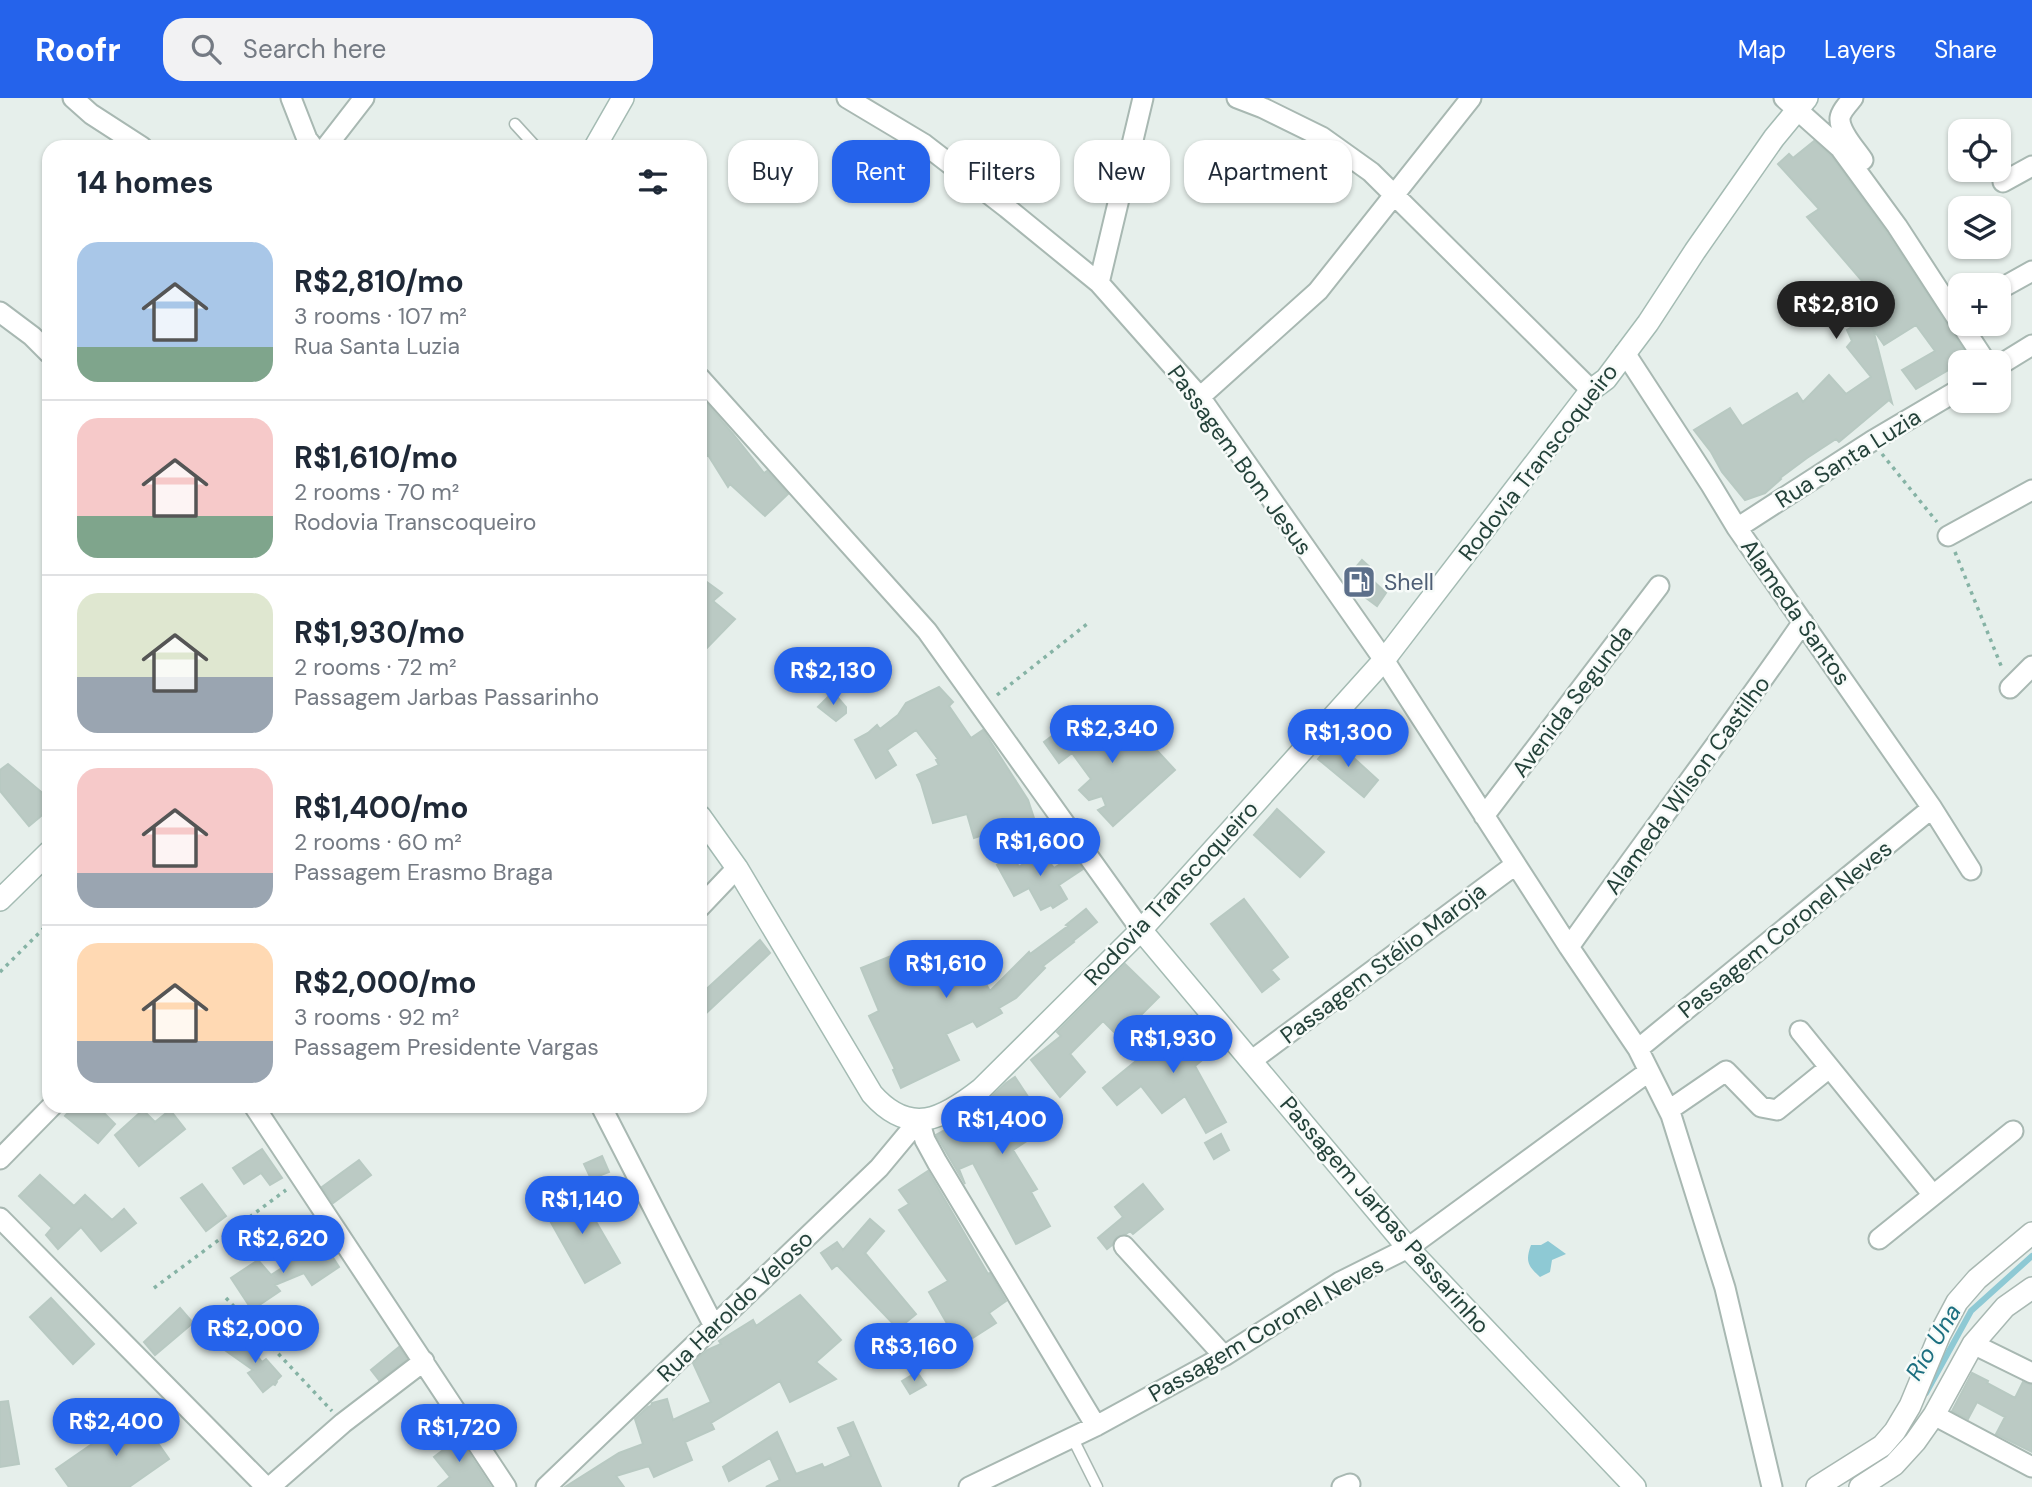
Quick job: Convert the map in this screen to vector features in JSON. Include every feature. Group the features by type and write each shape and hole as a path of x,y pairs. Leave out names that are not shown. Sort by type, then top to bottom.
{"main road":[{"path":"599,140 623,98"},
{"name":"Rodovia Transcoqueiro","path":"919,1120 940,1116 981,1089 1141,930 1384,660 1591,390 1605,379 1648,323 1796,102"},
{"path":"707,826 737,868 872,1094 883,1107 898,1116 919,1120"},
{"path":"0,900 42,859"},
{"name":"Passagem Jarbas Passarinho","path":"1141,930 1408,1248 1634,1487"},
{"path":"1817,1487 1882,1446 1895,1431 1912,1406 1940,1334 1957,1302 1978,1279 2032,1233"},
{"path":"1860,1487 1894,1465 1915,1442 1934,1415 1973,1344 2005,1307 2032,1288"},
{"path":"1912,1406 1934,1415"}],"street":[{"path":"73,98 91,114 131,140"},
{"path":"291,98 308,140"},
{"path":"331,140 364,98"},
{"name":"Passagem Bom Jesus","path":"847,98 924,144 1099,283 1200,397 1384,660"},
{"path":"1099,283 1143,98"},
{"path":"1237,98 1322,137 1371,172 1591,390"},
{"path":"1200,397 1318,290 1471,98"},
{"path":"1853,98 1840,119 1844,131 1948,281"},
{"path":"1796,102 1840,148 1897,226 1948,305"},
{"path":"2003,183 2032,166"},
{"path":"2011,283 2032,271"},
{"path":"0,312 42,346"},
{"path":"2011,358 2032,345"},
{"name":"Alameda Santos","path":"1625,353 1712,485 1737,528 1932,808 1971,870"},
{"name":"Passagem Jarbas Passarinho","path":"707,386 926,631 1141,930"},
{"name":"Rua Santa Luzia","path":"1737,528 1948,396"},
{"path":"1948,536 2032,490"},
{"name":"Avenida Segunda","path":"1484,816 1659,586"},
{"name":"Alameda Wilson Castilho","path":"1569,947 1646,838 1735,721 1803,622"},
{"path":"1384,660 1637,1049 1669,1110 1725,1289 1772,1487"},
{"path":"2010,688 2032,666"},
{"name":"Passagem Coronel Neves","path":"1637,1049 1932,808"},
{"name":"Passagem Stélio Maroja","path":"1251,1061 1516,865"},
{"path":"707,900 737,868"},
{"path":"1800,1031 1933,1195"},
{"path":"1669,1110 1726,1071 1760,1107 1777,1110 1829,1068"},
{"name":"Passagem Coronel Neves","path":"969,1487 1096,1426 1224,1356 1340,1282 1408,1248 1648,1072"},
{"path":"0,1160 45,1113"},
{"path":"259,1113 506,1487"},
{"path":"605,1113 714,1326"},
{"path":"919,1120 925,1140 937,1162 1096,1426"},
{"name":"Rua Haroldo Veloso","path":"546,1487 879,1168 919,1120"},
{"path":"1879,1239 2013,1131"},
{"path":"0,1218 268,1487 343,1423 424,1361"},
{"path":"1124,1246 1224,1356"},
{"path":"1973,1344 2032,1373"},
{"path":"1934,1415 2032,1467"}],"lane":[{"path":"515,124 530,140"},
{"path":"1072,1437 1097,1487"}],"path":[{"path":"1872,442 1948,536 2010,688"},
{"path":"981,707 1087,624"},
{"path":"0,972 42,930"},
{"path":"154,1289 302,1178"},
{"path":"226,1298 343,1423"}],"water":[{"path":"1548,1241 1566,1254 1552,1260 1550,1272 1540,1277 1529,1263 1529,1251 1531,1245 1541,1245"}],"building":[{"path":"1814,141 1831,156 1887,233 1948,326 1948,336 1955,336 1964,350 1948,350 1948,370 1916,389 1902,370 1935,351 1916,325 1884,345 1873,329 1892,403 1889,400 1839,442 1836,439 1807,458 1765,493 1745,500 1722,472 1694,430 1730,408 1742,426 1797,393 1803,402 1829,375 1846,394 1871,377 1847,347 1852,341 1847,330 1871,316 1866,310 1877,304 1863,282 1807,217 1819,209 1778,164 1789,154 1793,158"},
{"path":"707,404 764,473 767,471 788,494 765,516 730,484 728,487 708,455"},
{"name":"Shell","path":"1362,560 1373,570 1369,577 1386,593 1377,606 1358,592 1354,596 1344,581"},
{"path":"707,582 722,593 713,601 735,619 707,648"},
{"path":"939,687 953,702 949,706 971,738 983,730 1028,800 1034,818 974,838 967,814 933,823 917,775 939,765 936,760 938,759 916,730 887,750 896,765 876,778 855,740 877,725 880,729 898,715 906,703"},
{"path":"833,692 846,707 846,713 836,721 818,707"},
{"path":"1080,715 1100,742 1126,723 1136,737 1141,733 1175,770 1113,826 1098,810 1106,806 1102,796 1089,800 1079,790 1091,779 1072,753 1059,763 1044,742"},
{"path":"1334,740 1378,780 1364,797 1318,759"},
{"path":"8,764 42,793 42,815 29,826 0,791 0,770"},
{"path":"1277,809 1324,852 1300,877 1254,835"},
{"path":"1041,851 1054,868 1073,856 1083,869 1059,885 1067,899 1053,908 1051,905 1041,910 1029,888 1014,896 997,865 1013,856 1019,867"},
{"path":"1244,899 1288,957 1271,970 1279,979 1262,992 1211,924"},
{"path":"1086,909 1097,922 1043,966 1045,968 1016,998 999,1008 1002,1013 977,1027 973,1021 946,1034 959,1060 901,1088 893,1070 895,1069 869,1016 879,1011 861,968 926,942 936,968 967,951 990,991 1029,952 1030,954 1068,926 1066,925"},
{"path":"760,940 770,953 707,1012 707,989"},
{"path":"1125,964 1159,997 1119,1037 1103,1021 1070,1054 1085,1072 1060,1097 1031,1060 1061,1036 1057,1032"},
{"path":"1191,1016 1218,1047 1195,1066 1226,1122 1206,1133 1185,1096 1162,1113 1141,1086 1117,1105 1103,1088"},
{"path":"1015,1077 1048,1127 1013,1150 1037,1189 1031,1192 1050,1226 1016,1244 973,1163 959,1169 965,1184 936,1135 954,1125 956,1127 991,1105 988,1100"},
{"path":"68,1113 104,1113 115,1124 98,1143 65,1116"},
{"path":"140,1113 146,1113 155,1122 166,1113 172,1113 185,1129 139,1166 115,1135"},
{"path":"1221,1134 1229,1150 1214,1159 1205,1143"},
{"path":"262,1149 282,1178 270,1185 261,1173 244,1184 233,1168"},
{"path":"602,1156 609,1172 591,1179 584,1164"},
{"path":"359,1160 371,1175 333,1203 322,1187"},
{"path":"928,1171 1006,1301 989,1313 996,1323 960,1346 929,1292 948,1281 899,1210 909,1204 899,1190"},
{"path":"40,1175 74,1206 85,1195 112,1220 124,1209 136,1223 101,1251 81,1227 58,1249 46,1235 52,1228 19,1196"},
{"path":"202,1184 226,1216 206,1231 181,1198"},
{"path":"1143,1184 1163,1209 1133,1234 1130,1231 1116,1237 1107,1249 1098,1238 1123,1217 1115,1207"},
{"path":"577,1189 620,1263 585,1283 544,1210"},
{"path":"870,1219 884,1231 865,1253 916,1314 898,1329 837,1265 832,1269 821,1253 837,1242 843,1250"},
{"path":"323,1242 339,1267 312,1285 304,1273 275,1285 280,1291 252,1310 231,1278 258,1260 271,1275"},
{"path":"800,1295 841,1340 816,1362 836,1379 790,1402 780,1381 711,1423 714,1429 685,1442 692,1460 654,1477 649,1466 616,1476 624,1487 565,1487 619,1453 643,1444 635,1419 652,1403 667,1399 673,1420 711,1402 693,1363 707,1350 721,1344 719,1341 753,1320 756,1326"},
{"path":"51,1298 94,1344 73,1364 30,1317"},
{"path":"180,1308 193,1323 155,1355 144,1342"},
{"path":"242,1336 262,1362 266,1359 281,1376 275,1385 263,1392 248,1373 253,1370 226,1351"},
{"path":"399,1347 407,1359 379,1380 371,1370"},
{"path":"917,1372 926,1385 910,1394 902,1381"},
{"path":"1972,1373 2015,1398 2023,1382 2032,1385 2032,1452 1996,1434 2005,1417 1977,1402 1968,1419 1952,1411"},
{"path":"8,1401 19,1464 0,1467 0,1402"},
{"path":"137,1413 169,1459 129,1487 69,1487 56,1469"},
{"path":"853,1422 881,1487 766,1487 780,1480 770,1458 729,1481 723,1467 777,1432 796,1474 822,1464 824,1468 851,1456 838,1428"},
{"path":"449,1423 491,1487 438,1487 450,1477 434,1457 451,1444 440,1431"}],"waterway":[{"name":"Rio Una","path":"1926,1393 1971,1311 2032,1256"}],"place":[{"name":"Shell","path":"1359,582"}]}
